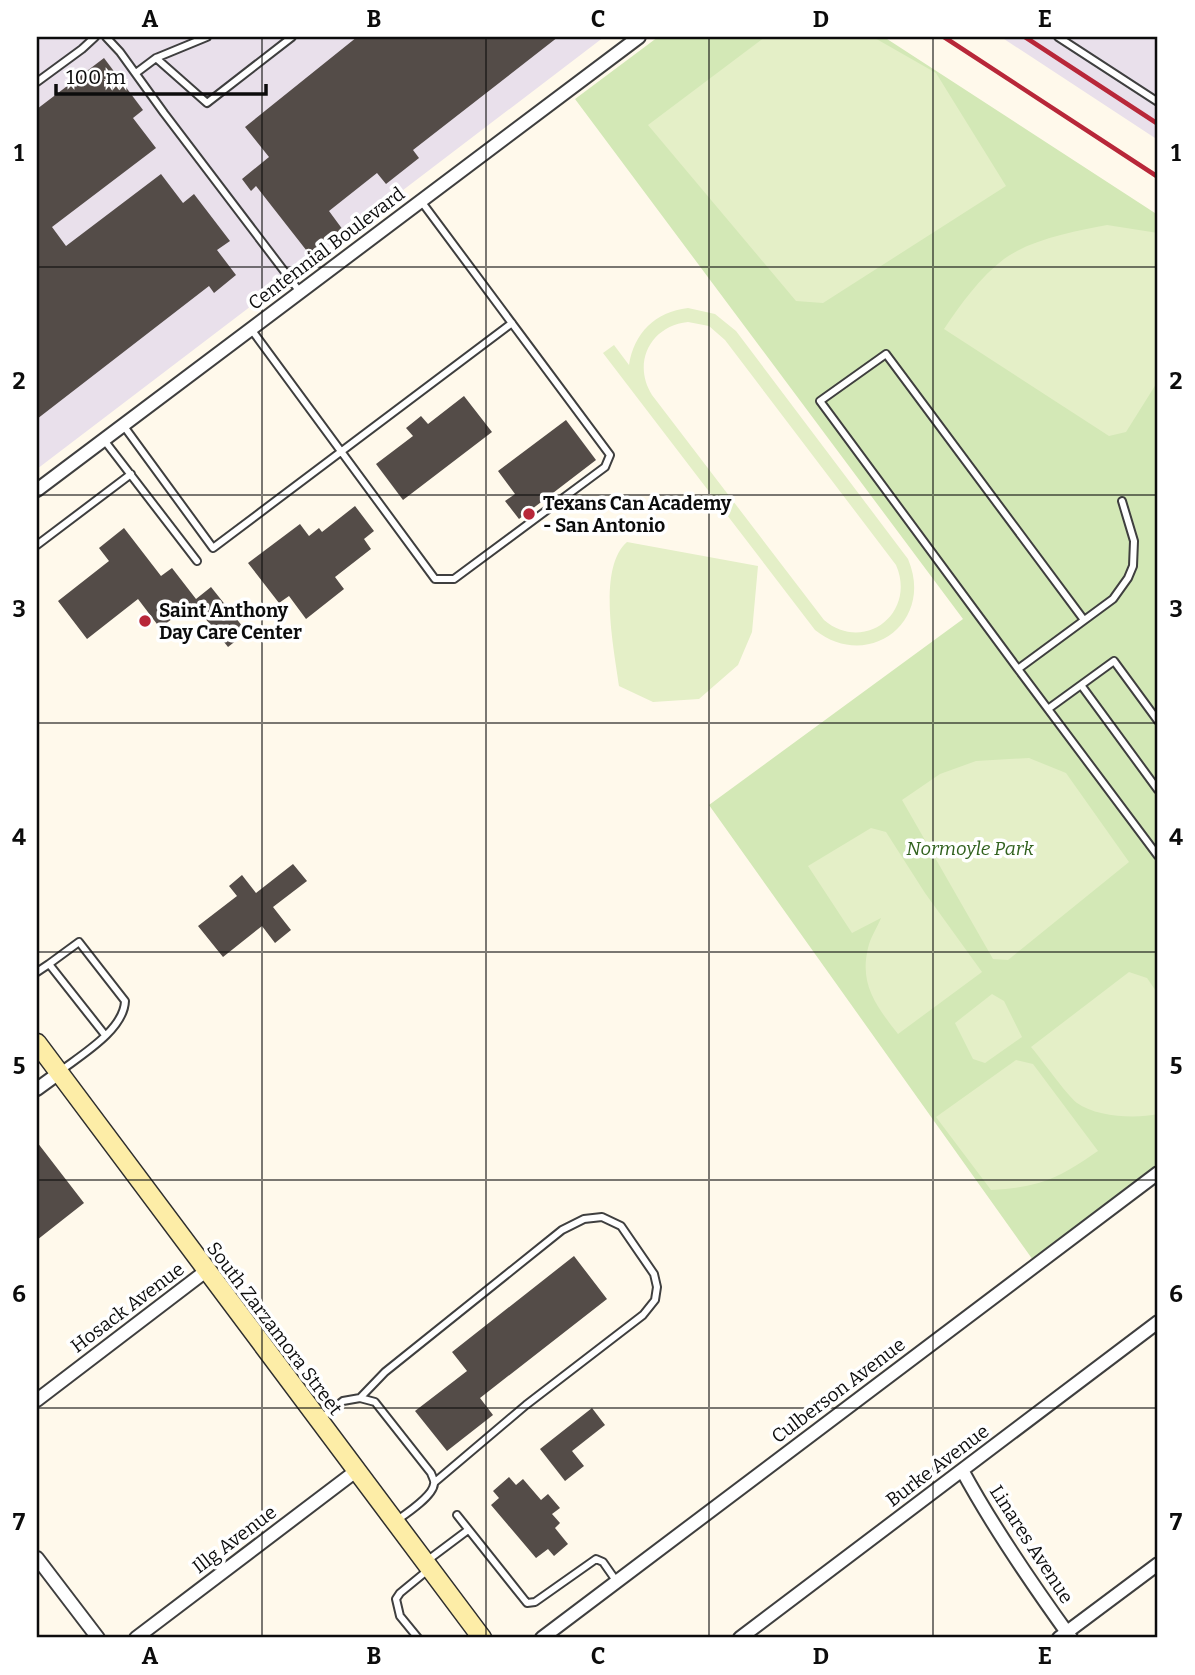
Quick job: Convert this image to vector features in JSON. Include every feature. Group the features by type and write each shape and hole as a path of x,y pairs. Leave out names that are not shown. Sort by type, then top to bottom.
{"main road":[{"name":"South Zarzamora Street","path":"37,1043 482,1638"}],"street":[{"name":"Centennial Boulevard","path":"37,490 639,37"},
{"path":"37,1089 59,1073"},
{"name":"Culberson Avenue","path":"542,1638 1158,1173"},
{"name":"Hosack Avenue","path":"37,1399 206,1271"},
{"name":"Burke Avenue","path":"740,1638 1158,1322"},
{"name":"Linares Avenue","path":"962,1470 1066,1636"},
{"name":"Illg Avenue","path":"136,1638 356,1471"},
{"path":"37,1558 98,1638"},
{"path":"1066,1636 1158,1564"}],"lane":[{"path":"37,82 95,37"},
{"path":"107,37 300,292"},
{"path":"136,73 156,58 206,37"},
{"path":"156,58 207,103 292,37"},
{"path":"1058,37 1158,102"},
{"path":"251,329 435,579 454,579 605,467 610,455 421,201"},
{"path":"124,425 213,548 512,323"},
{"path":"1084,620 886,354 820,401 1158,856"},
{"path":"104,440 197,561"},
{"path":"37,545 131,474"},
{"path":"1018,669 1122,589 1133,566 1134,541 1122,501"},
{"path":"1048,709 1114,661 1158,721"},
{"path":"1081,685 1158,790"},
{"path":"37,972 79,942 125,1001 125,1010 115,1027 59,1073"},
{"path":"50,964 105,1035"},
{"path":"360,1398 385,1372 562,1230 584,1219 602,1217 621,1226 654,1275 657,1287 655,1300 643,1315 526,1405 435,1482 420,1503 395,1522"},
{"path":"318,1421 344,1401 360,1398 374,1402 431,1473 435,1482"},
{"path":"457,1515 527,1603 535,1602 596,1559 603,1562 617,1581"},
{"path":"418,1638 400,1616 396,1600 400,1593 468,1530"}],"shaded area":[{"path":"37,37 604,37 37,469"},
{"path":"1001,37 1158,37 1158,140"}],"green space":[{"name":"Normoyle Park","path":"658,37 884,37 1158,215 1158,1164 1033,1260 709,805 963,619 575,99"},
{"path":"765,37 873,37 936,73 1006,186 823,303 796,301 648,125"},
{"path":"1107,225 1158,233 1158,381 1126,432 1109,436 944,329 979,282 1004,259 1040,241"},
{"path":"688,308 715,314 736,331 908,559 914,582 912,603 904,620 892,634 875,643 856,645 835,642 815,630 603,353 614,345 629,365 641,334 656,319","holes":["688,322 709,326 725,340 896,565 901,583 899,599 893,612 883,623 870,630 855,632 839,629 824,620 652,395 644,371 648,348 655,338 675,325"]},
{"path":"627,542 758,566 752,632 738,665 699,699 653,702 619,686 611,631 610,589 612,570 618,554"},
{"path":"1029,758 1066,773 1129,862 1008,960 993,959 902,800 940,774 976,761"},
{"path":"871,828 886,832 925,893 982,972 898,1034 877,1005 866,973 869,944 881,918 852,933 808,866"},
{"path":"1129,972 1147,978 1158,994 1158,1114 1116,1116 1085,1108 1066,1092 1031,1047"},
{"path":"992,994 1004,1001 1022,1037 985,1063 973,1059 955,1023"},
{"path":"1016,1060 1033,1064 1098,1151 1048,1180 1023,1187 991,1190 936,1117"}],"building":[{"path":"357,37 558,37 413,150 419,158 386,184 377,173 329,211 343,230 310,255 256,186 251,191 242,179 269,157 245,127"},
{"path":"104,58 143,110 133,118 156,148 52,227 66,246 161,174 183,203 194,194 230,241 217,250 236,275 214,293 209,286 37,419 37,109"},
{"path":"464,396 492,432 403,500 376,464 413,436 406,428 421,416 428,424"},
{"path":"566,420 596,460 519,519 505,501 515,494 498,471"},
{"path":"355,506 374,531 364,539 371,549 335,577 344,589 306,619 289,596 279,603 248,563 300,524 309,536 319,528 322,532"},
{"path":"124,528 161,576 172,568 196,599 211,587 247,632 228,647 193,603 160,628 138,599 87,639 58,601 109,561 99,548"},
{"path":"293,864 307,881 273,907 291,930 275,943 262,926 223,957 198,926 237,896 229,886 242,875 256,893"},
{"path":"37,1142 84,1203 37,1240"},
{"path":"574,1256 607,1299 480,1398 493,1415 447,1451 415,1411 467,1371 452,1352"},
{"path":"592,1408 605,1425 572,1451 584,1466 565,1481 540,1449"},
{"path":"509,1477 516,1485 523,1479 541,1500 548,1494 560,1508 552,1514 560,1523 555,1528 568,1544 554,1556 548,1549 536,1558 491,1505 499,1498 493,1491"}],"railway":[{"path":"944,37 1158,177"},
{"path":"1025,37 1158,124"}],"place":[{"name":"Texans Can Academy - San Antonio","path":"529,514"},
{"name":"Saint Anthony Day Care Center","path":"145,621"}]}
